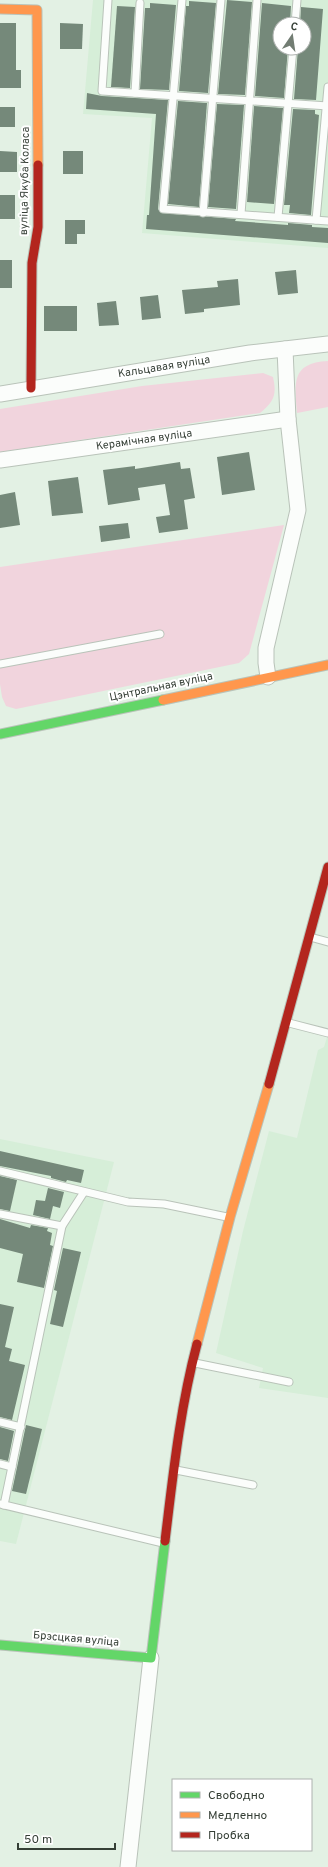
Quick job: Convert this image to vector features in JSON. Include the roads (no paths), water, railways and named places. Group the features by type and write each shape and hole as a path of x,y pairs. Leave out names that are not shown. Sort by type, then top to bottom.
{"street":[{"name":"вуліца Якуба Коласа","path":"0,9 37,10 38,227 32,263 31,388"},
{"name":"Кальцавая вуліца","path":"0,394 285,349 328,344"},
{"path":"268,677 266,648 298,510 288,420 285,349"},
{"name":"Керамічная вуліца","path":"0,460 288,420"},
{"name":"Цэнтральная вуліца","path":"0,734 328,665"},
{"path":"128,1867 150,1658 164,1543 174,1470 192,1362 230,1217 287,1023 328,867"},
{"name":"Брэсцкая вуліца","path":"0,1645 84,1651 150,1658"}],"lane":[{"path":"108,0 102,91 327,106"},
{"path":"182,0 163,209 328,221"},
{"path":"203,213 221,0"},
{"path":"241,214 257,0"},
{"path":"296,16 297,0"},
{"path":"135,92 140,3"},
{"path":"278,217 292,56"},
{"path":"316,220 328,87"},
{"path":"0,664 160,634"},
{"path":"310,937 328,942"},
{"path":"287,1023 328,1033"},
{"path":"0,1171 128,1202 164,1204 230,1217"},
{"path":"84,1192 62,1226 21,1427 2,1505 164,1543"},
{"path":"0,1214 62,1226"},
{"path":"192,1362 289,1382"},
{"path":"0,1422 21,1427"},
{"path":"0,1464 12,1467"},
{"path":"174,1470 253,1485"}]}
